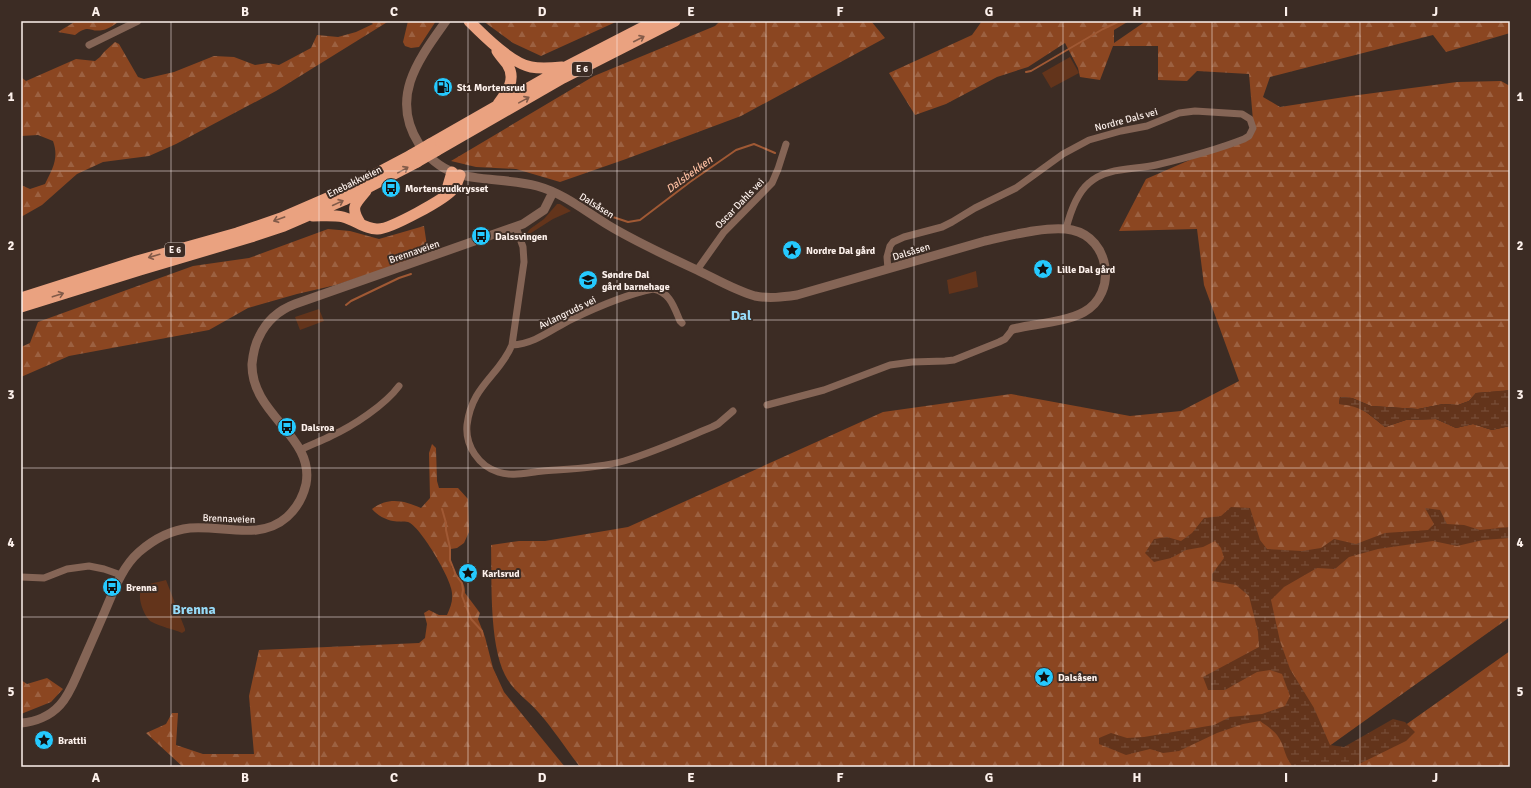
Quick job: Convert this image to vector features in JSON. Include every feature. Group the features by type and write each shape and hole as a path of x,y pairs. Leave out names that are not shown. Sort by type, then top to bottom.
{"highway":[{"name":"E 6","path":"469,21 492,44 508,66 512,78 508,90 497,107"},
{"name":"Enebakkveien","path":"433,148 497,107 569,66 655,21"},
{"name":"Enebakkveien","path":"21,298 137,261 237,233 287,216 414,158 563,78 675,21"},
{"name":"E 6","path":"492,44 518,62 532,68 569,66"},
{"name":"Enebakkveien","path":"21,307 252,237 309,216 367,189 414,158"},
{"path":"309,216 344,217 372,229 378,230 388,228 445,196 454,189 456,174"},
{"path":"360,223 354,214 354,207 367,189"}],"street":[{"path":"89,45 138,21"},
{"name":"Dalsåsen","path":"446,21 413,71 408,85 406,103 409,122 420,145 437,163 456,174 521,182 553,192 566,198 609,226 739,291 760,297 779,298 818,290 985,241 1016,234 1066,229 1080,232 1085,235 1096,245 1102,256 1106,271 1106,279 1099,298 1089,309 1080,314 1014,329 1005,339 954,360 945,362 912,362 890,366 824,390 767,405"},
{"name":"Nordre Dals vei","path":"888,269 887,257 890,246 893,242 904,237 942,227 952,222 975,208 1016,188 1051,162 1083,142 1121,131 1147,126 1186,112 1211,111 1242,114 1250,119 1253,128 1249,136 1244,139 1169,162 1154,166 1106,173 1094,179 1088,183 1078,195 1066,229"},
{"name":"Oscar Dahls vei","path":"697,270 724,232 772,183 786,144"},
{"name":"Brennaveien","path":"21,723 44,717 56,709 65,699 75,681 122,575 130,561 142,549 156,539 172,532 200,528 256,530 270,528 282,521 296,508 304,490 306,471 300,450 265,404 255,384 252,367 254,351 260,334 269,321 281,311 295,304 516,227 533,219 544,210 553,192"},
{"path":"516,227 523,247 524,262 512,345 507,356 479,390 470,411 468,425 469,440 478,459 487,468 505,474 624,461 712,428 733,411"},
{"name":"Avlangruds vei","path":"512,345 527,343 583,314 653,289 668,296 682,323"},
{"path":"300,450 332,436 352,425 392,395 399,386"},
{"path":"21,577 44,578 67,569 89,566 101,568 122,575"}],"green space":[{"path":"76,21 120,21 110,28 98,31 87,29 80,31 75,35 58,32"},
{"path":"370,21 389,21 276,91 176,144 149,156 103,162 77,174 42,205 21,217 21,185 30,189 45,184 53,168 55,147 53,141 38,135 21,136 21,77 26,81 76,59 95,61 115,42 119,44 138,77 144,79 174,72 214,56 234,57 255,65 268,63 279,65 311,48 317,35 338,37 356,32 373,24"},
{"path":"408,21 436,21 419,47 411,48 405,46 403,42"},
{"path":"483,21 618,21 541,56 513,43"},
{"path":"720,21 871,21 885,38 741,116 560,182 516,169 476,167 451,161 594,76 715,26"},
{"path":"982,21 1129,21 1114,30 1114,43 1146,21 1510,21 1510,33 1446,52 1433,35 1270,77 1263,97 1280,107 1457,82 1501,81 1510,86 1510,390 1476,393 1469,401 1458,405 1443,404 1418,409 1371,406 1352,398 1340,397 1339,404 1353,405 1366,412 1385,427 1406,420 1436,419 1456,428 1473,424 1492,430 1510,426 1510,617 1300,767 580,767 544,719 535,708 516,691 505,675 496,646 492,612 491,545 519,541 545,541 628,527 883,412 1011,394 1130,416 1181,411 1239,381 1204,285 1197,229 1119,231 1146,179 1254,132 1249,74 1197,71 1187,81 1158,80 1158,46 1113,46 1100,80 1080,77 1078,68 1065,43 1028,67 997,77 946,104 915,115 889,73 972,35"},
{"path":"1070,57 1079,73 1051,88 1042,73"},
{"path":"557,204 560,204 571,211 553,219 531,233 527,233 544,219"},
{"path":"424,226 427,246 402,263 336,285 248,308 209,330 69,356 21,377 21,347 30,343 38,322 193,266 249,258 328,229 350,231 379,239"},
{"path":"976,271 978,287 949,294 947,280"},
{"path":"319,309 324,321 300,330 295,317"},
{"path":"1510,390 1510,426 1492,430 1473,424 1456,428 1436,419 1406,420 1385,427 1359,408 1339,404 1340,397 1352,398 1371,406 1418,409 1443,404 1458,405 1469,401 1476,393"},
{"path":"432,444 436,448 437,481 439,488 458,488 468,499 469,532 464,543 457,548 451,549 451,564 464,586 465,593 480,613 478,619 485,637 493,668 504,692 565,767 183,767 146,733 166,724 172,713 178,713 176,745 203,754 254,754 249,696 259,650 419,643 425,638 427,624 424,613 429,610 439,615 447,615 452,599 451,588 440,563 420,532 408,522 387,520 372,509 378,505 390,501 408,503 421,508 430,498 429,453"},
{"path":"1231,507 1250,508 1260,540 1267,549 1302,551 1321,548 1334,539 1356,544 1385,533 1428,530 1434,524 1425,508 1440,510 1447,524 1464,525 1480,530 1510,527 1510,538 1483,540 1457,546 1433,541 1378,549 1349,557 1335,569 1317,568 1284,587 1271,600 1280,641 1290,669 1314,708 1330,745 1344,747 1393,719 1405,722 1415,732 1406,741 1353,767 1293,767 1277,735 1260,721 1243,724 1217,733 1179,751 1163,753 1150,749 1126,755 1099,744 1099,738 1111,733 1127,738 1144,737 1214,725 1230,717 1262,714 1285,706 1290,696 1282,674 1270,670 1257,672 1225,690 1208,690 1203,677 1259,647 1258,632 1249,596 1236,585 1212,581 1212,574 1224,558 1221,548 1215,541 1203,547 1186,550 1171,558 1154,562 1145,553 1154,539 1167,537 1181,541 1192,533 1204,518 1221,516"},
{"path":"166,580 185,629 182,633 149,620 140,601 140,592 144,587"},
{"path":"1510,651 1510,767 1346,767"},
{"path":"47,678 63,689 51,702 21,714 21,680 27,684"}],"waterway":[{"name":"Dalsbekken","path":"1026,72 1031,71 1103,29 1120,21"},
{"name":"Dalsbekken","path":"613,217 628,222 640,220 690,182 736,150 754,144 775,153"},
{"path":"346,305 351,301 399,278 411,274"},
{"name":"Dalsbekken","path":"442,509 450,548 450,560 456,575 462,583 462,596 471,619 482,631 483,636"}],"place":[{"name":"St1 Mortensrud","path":"443,87"},
{"name":"Mortensrudkrysset","path":"391,188"},
{"name":"Dalssvingen","path":"481,236"},
{"name":"Nordre Dal gård","path":"792,250"},
{"name":"Lille Dal gård","path":"1043,269"},
{"name":"Søndre Dal gård barnehage","path":"588,280"},
{"name":"Dalsroa","path":"287,427"},
{"name":"Karlsrud","path":"468,573"},
{"name":"Brenna","path":"112,587"},
{"name":"Dalsåsen","path":"1044,677"},
{"name":"Brattli","path":"44,740"}],"district":[{"name":"Dal","path":"741,315"},
{"name":"Brenna","path":"194,609"}]}
